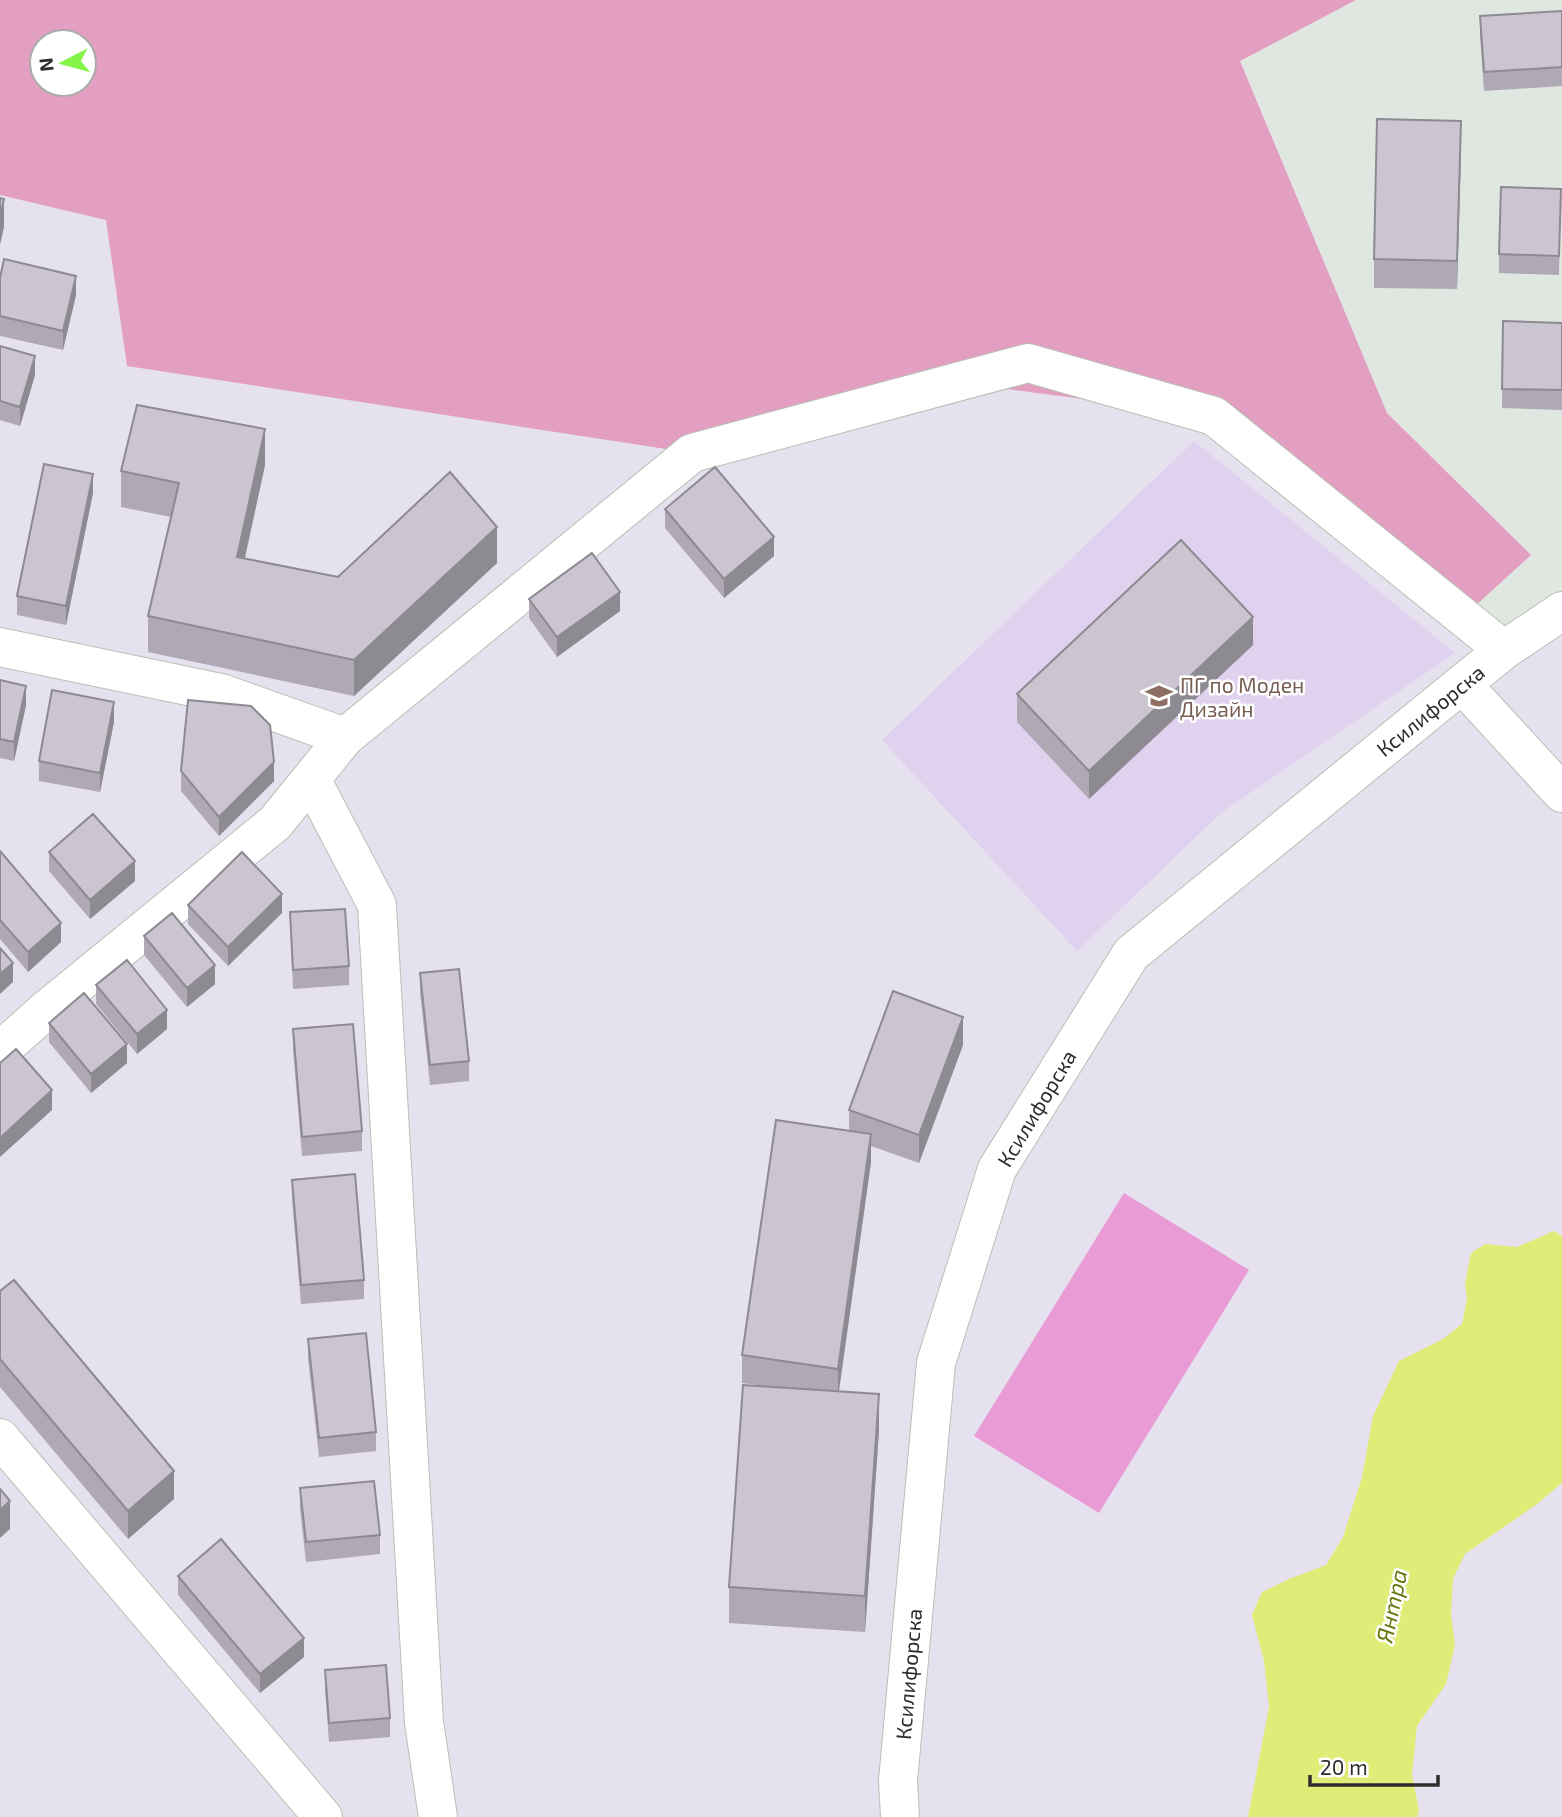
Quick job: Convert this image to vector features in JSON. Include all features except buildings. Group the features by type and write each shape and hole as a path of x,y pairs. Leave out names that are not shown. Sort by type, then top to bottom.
{"street":[{"path":"0,1051 46,1010 275,823 345,737 692,453 1028,363 1214,416 1504,650"},
{"name":"Ксилифорска","path":"900,1817 898,1781 936,1363 997,1169 1131,954 1504,650 1562,611"},
{"path":"0,648 221,693 345,737"},
{"path":"1462,684 1562,793"},
{"path":"311,779 377,905 424,1722 438,1817"},
{"path":"0,1438 323,1817"}],"shaded area":[{"path":"0,0 1356,0 1240,61 1387,413 1531,555 1463,617 1214,416 1007,389 692,453 127,366 106,220 0,195"},
{"path":"1356,0 1562,0 1562,611 1504,650 1463,617 1531,555 1387,413 1240,60"},
{"name":"ПГ по Моден Дизайн","path":"1194,441 1455,653 1222,812 1077,951 882,740"},
{"path":"1124,1193 1249,1270 1099,1513 974,1436"}],"water":[{"name":"Янтра","path":"1554,1231 1562,1236 1562,1483 1537,1504 1465,1554 1453,1579 1451,1614 1455,1645 1446,1684 1417,1726 1412,1775 1419,1810 1417,1817 1248,1817 1269,1707 1264,1661 1252,1615 1262,1592 1326,1565 1343,1537 1362,1477 1373,1416 1399,1361 1443,1339 1462,1324 1467,1299 1465,1283 1471,1253 1485,1244 1517,1247"}],"place":[{"name":"ПГ по Моден Дизайн","path":"1159,696"}]}
